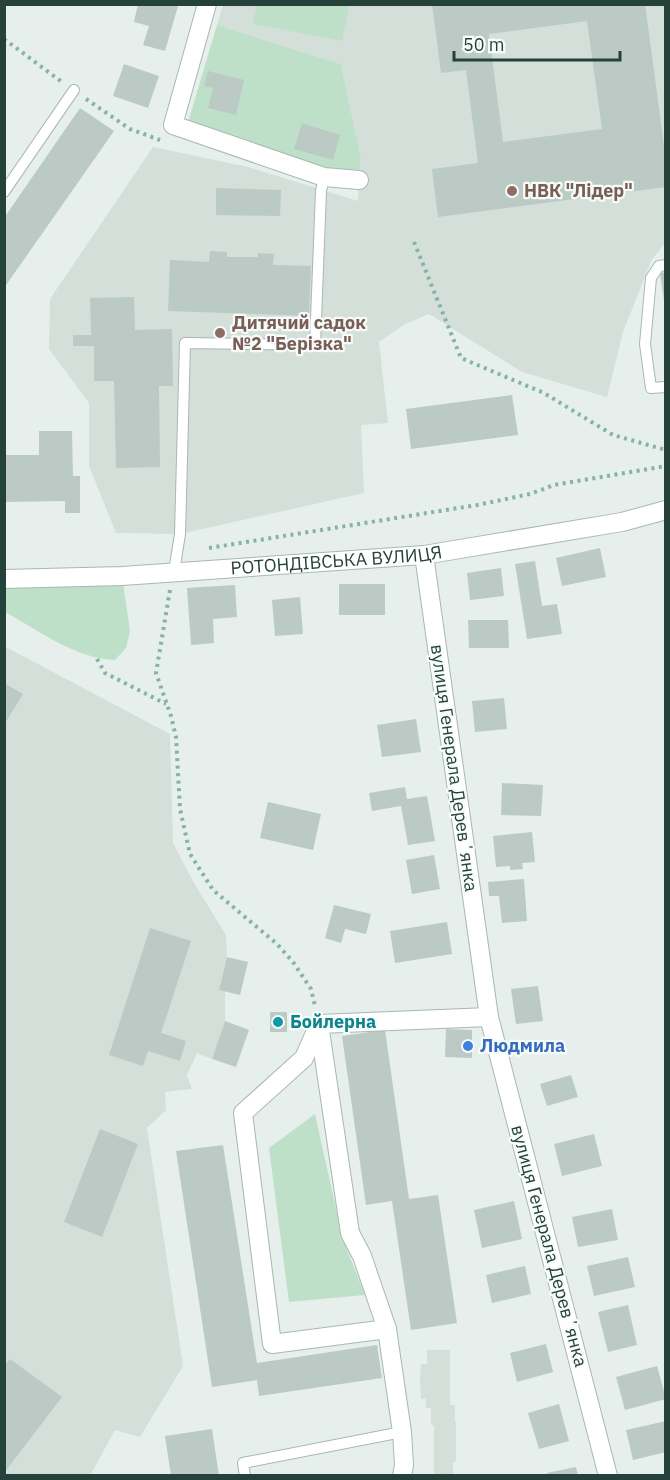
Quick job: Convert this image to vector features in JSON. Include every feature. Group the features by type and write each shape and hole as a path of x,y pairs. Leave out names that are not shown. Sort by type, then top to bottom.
{"street":[{"path":"207,4 173,125 324,177 359,180"},
{"name":"РОТОНДІВСЬКА ВУЛИЦЯ","path":"4,579 50,579 174,572 424,555 622,522 666,510"},
{"name":"вулиця Генерала Деревʼянка","path":"424,555 489,1017 608,1476"},
{"path":"319,1024 489,1017"},
{"path":"319,1024 350,1233 362,1256 387,1329 402,1432 404,1465 402,1476"},
{"path":"319,1024 304,1058 243,1113 272,1344 387,1329"}],"lane":[{"path":"4,192 74,90"},
{"path":"174,572 178,553 185,343 315,345 321,191 324,177"},
{"path":"666,265 659,266 651,278 645,344 651,388 666,387"},
{"path":"245,1476 243,1463 402,1432"}],"path":[{"path":"414,242 460,358 544,393 613,435 666,450"},
{"path":"178,553 477,505 530,494 554,485 666,466"},
{"path":"174,572 156,673 176,736 180,809 190,854 213,890 270,938 293,962 311,989 319,1024"},
{"path":"97,659 105,673 167,704"}],"shaded area":[{"path":"223,5 665,5 665,243 651,261 623,332 607,397 522,372 429,314 405,324 379,342 388,423 361,425 364,493 180,534 116,533 89,466 89,403 49,349 50,299 153,147 248,167 358,201 361,158 341,64 217,25"},
{"path":"4,646 170,734 173,843 226,935 227,957 219,989 225,991 225,1021 212,1059 197,1053 187,1075 192,1089 165,1092 166,1110 147,1128 183,1366 140,1437 115,1430 91,1474 93,1475 5,1475"},
{"path":"427,1350 450,1350 450,1405 455,1405 456,1422 456,1462 453,1462 453,1475 434,1475 434,1425 431,1425 431,1408 426,1408 426,1399 421,1399 421,1364 427,1364"}],"green space":[{"path":"257,5 349,5 342,41 253,24"},
{"path":"217,25 341,64 361,158 359,180 186,129"},
{"path":"122,576 130,631 126,648 115,660 86,655 72,649 5,612 4,578"},
{"path":"315,1114 343,1240 365,1295 289,1302 269,1148"}],"building":[{"path":"138,4 178,6 165,51 143,45 149,26 134,22"},
{"path":"432,4 645,4 666,161 666,187 438,217 432,169 478,163 466,70 441,73","holes":["587,21 602,129 503,142 489,34"]},
{"path":"124,64 159,76 148,108 113,96"},
{"path":"208,71 244,80 236,115 208,108 213,88 204,86"},
{"path":"80,108 114,131 4,288 4,218"},
{"path":"302,123 340,135 333,160 294,149"},
{"path":"216,188 281,190 280,216 216,215"},
{"path":"210,251 227,252 227,257 258,257 258,253 274,254 273,265 311,266 309,316 168,311 170,260 209,262"},
{"path":"666,272 666,300 664,300 660,273"},
{"path":"134,297 135,330 172,329 173,386 159,386 160,467 116,468 114,381 94,381 94,346 73,346 73,335 91,335 90,298"},
{"path":"512,395 518,435 411,449 406,409"},
{"path":"39,431 72,431 73,476 80,476 80,513 65,513 65,501 4,502 4,455 39,455"},
{"path":"600,548 606,577 562,586 556,558"},
{"path":"535,561 542,606 557,604 562,634 527,639 515,564"},
{"path":"501,568 504,596 470,600 467,573"},
{"path":"339,584 385,584 385,615 339,615"},
{"path":"235,585 237,617 213,619 214,643 191,645 187,588"},
{"path":"300,597 303,634 275,636 272,600"},
{"path":"468,620 508,620 509,648 469,648"},
{"path":"4,683 23,694 4,725"},
{"path":"504,698 507,729 475,732 472,701"},
{"path":"416,719 421,752 382,757 377,725"},
{"path":"502,783 543,785 541,816 501,815"},
{"path":"405,787 407,799 427,796 435,841 408,845 401,806 372,811 369,793"},
{"path":"268,802 321,814 313,850 260,838"},
{"path":"532,832 535,862 522,863 523,869 510,870 510,866 496,867 493,836"},
{"path":"434,855 440,889 412,894 406,860"},
{"path":"524,879 527,921 502,923 499,896 489,896 488,882"},
{"path":"334,905 371,914 366,934 345,929 341,943 325,938"},
{"path":"447,922 452,954 395,963 390,931"},
{"path":"150,928 191,941 161,1033 186,1041 180,1061 148,1051 143,1066 109,1055"},
{"path":"227,957 248,962 240,995 219,990"},
{"path":"538,986 543,1021 516,1024 511,989"},
{"name":"Бойлерна","path":"270,1012 287,1012 287,1032 270,1032"},
{"path":"225,1021 249,1030 236,1067 212,1059"},
{"path":"446,1029 472,1030 472,1058 445,1057"},
{"path":"385,1030 409,1199 438,1195 457,1323 411,1330 392,1201 366,1205 342,1036"},
{"path":"571,1075 578,1097 547,1106 540,1084"},
{"path":"100,1129 138,1144 102,1237 64,1222"},
{"path":"594,1134 602,1166 562,1176 554,1144"},
{"path":"223,1145 257,1363 377,1345 382,1378 259,1396 257,1380 212,1387 176,1151"},
{"path":"514,1201 522,1239 482,1248 474,1210"},
{"path":"612,1209 618,1240 578,1247 572,1217"},
{"path":"628,1257 635,1287 594,1296 587,1266"},
{"path":"525,1266 531,1294 492,1303 486,1275"},
{"path":"628,1305 637,1345 608,1352 598,1312"},
{"path":"546,1344 553,1372 517,1382 510,1353"},
{"path":"10,1359 62,1397 4,1473 4,1366"},
{"path":"657,1366 666,1399 625,1410 616,1377"},
{"path":"559,1404 569,1441 539,1449 528,1413"},
{"path":"666,1421 666,1452 633,1460 626,1430"},
{"path":"212,1429 219,1476 171,1476 165,1436"},
{"path":"576,1467 578,1476 548,1476 547,1473"}],"place":[{"name":"НВК \"Лідер\"","path":"512,191"},
{"name":"Дитячий садок №2 \"Берізка\"","path":"220,333"},
{"name":"Бойлерна","path":"278,1022"},
{"name":"Людмила","path":"468,1046"}]}
